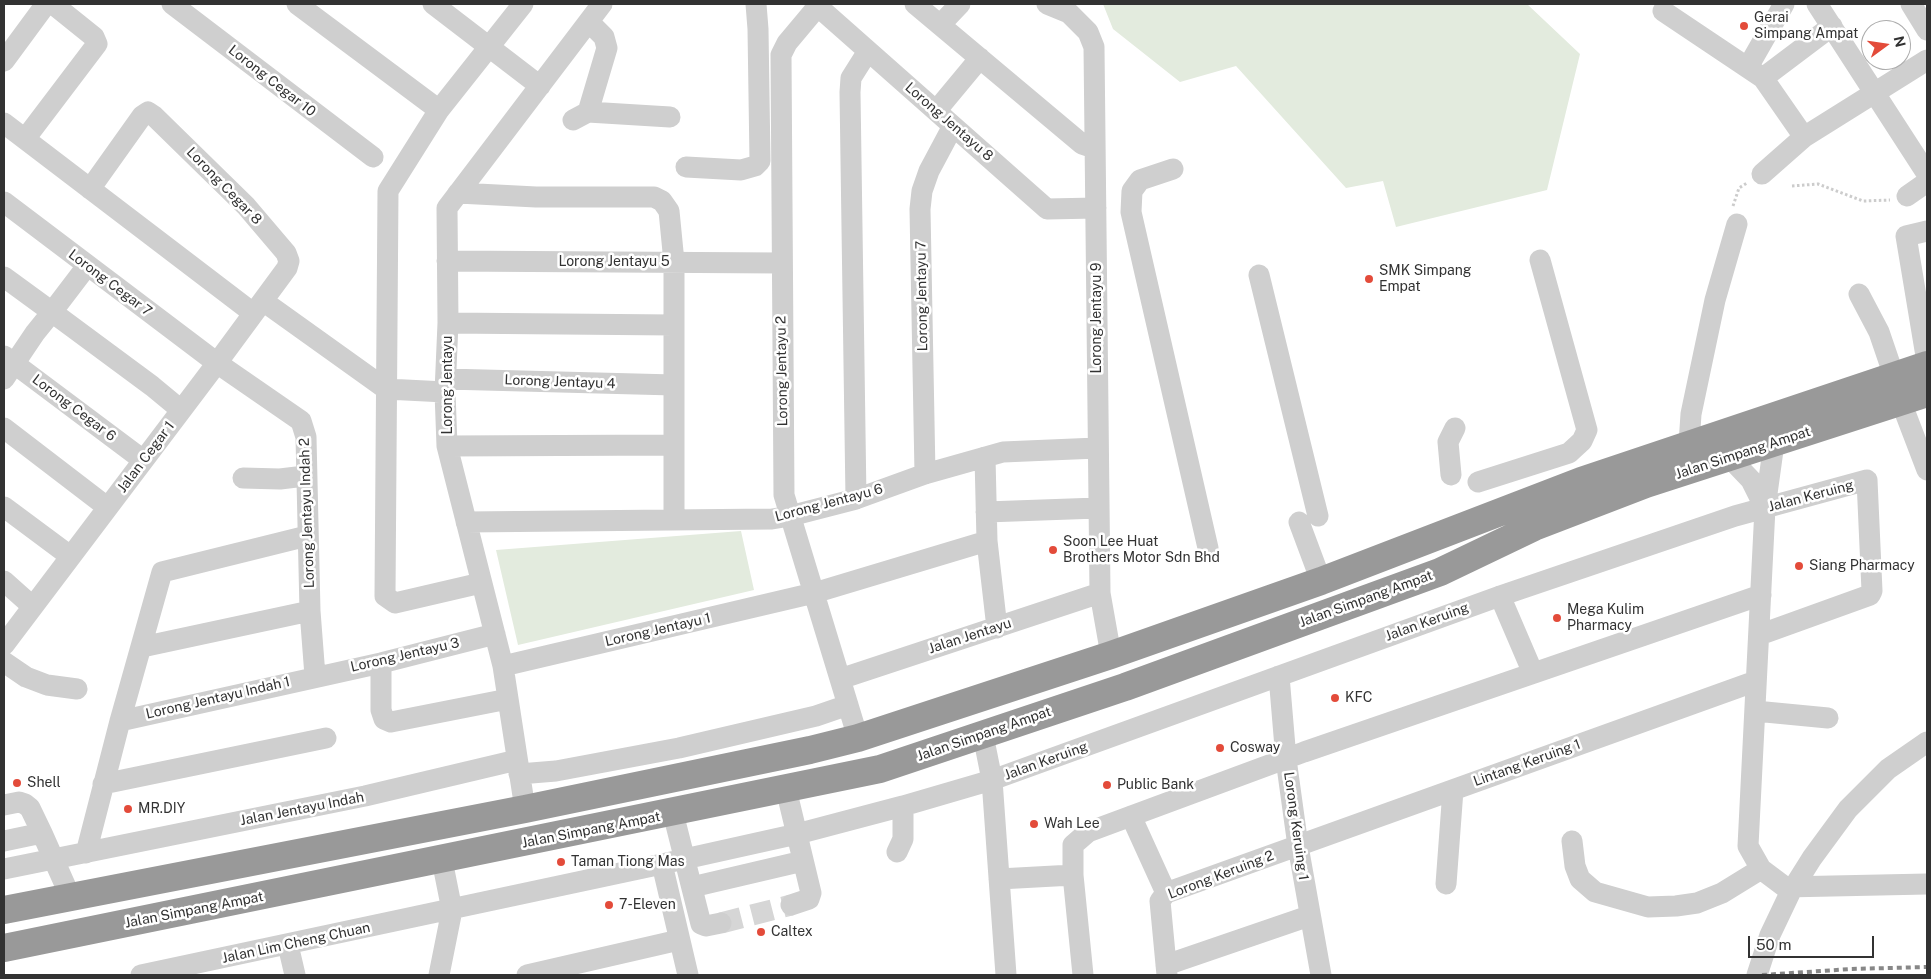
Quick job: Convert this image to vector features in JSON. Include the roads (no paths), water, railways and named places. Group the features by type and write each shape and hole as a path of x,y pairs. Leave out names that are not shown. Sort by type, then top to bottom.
{"highway":[{"name":"Jalan Simpang Ampat","path":"4,910 525,809 810,750 858,738 1111,655 1321,581 1581,481 1894,376 1927,363"},
{"name":"Jalan Simpang Ampat","path":"4,948 880,770 1125,687 1440,572 1534,527 1600,500 1927,393"}],"street":[{"path":"4,61 46,4"},
{"path":"25,139 97,44 94,37 53,4"},
{"name":"Lorong Cegar 10","path":"172,4 372,157"},
{"path":"297,4 439,110"},
{"path":"433,4 540,86"},
{"path":"481,583 395,604 385,596 388,191 439,110 522,4"},
{"name":"Lorong Jentayu","path":"525,809 502,666 448,446 445,385 448,323 447,208 602,4"},
{"path":"686,167 741,170 755,166 760,161 756,4"},
{"path":"915,4 1082,144 1088,146 1095,144"},
{"path":"940,25 960,4"},
{"name":"Lorong Jentayu 9","path":"1047,4 1069,13 1088,32 1094,47 1100,593 1111,655"},
{"path":"1756,72 1784,4"},
{"path":"1817,4 1927,174"},
{"path":"1910,4 1927,30"},
{"name":"Lorong Jentayu 8","path":"817,5 1047,209 1096,208"},
{"name":"Lorong Jentayu 2","path":"817,5 787,43 781,55 784,494 858,738"},
{"path":"1662,11 1756,72 1804,137"},
{"path":"589,22 604,37 607,48 581,116 670,117"},
{"path":"1756,72 1832,26"},
{"path":"856,499 850,92 851,78 868,50"},
{"path":"936,111 980,58"},
{"path":"1762,174 1804,137 1927,60"},
{"path":"758,81 780,80"},
{"name":"Lorong Cegar 8","path":"90,189 142,116 148,112 246,206 286,253 289,261 287,268"},
{"path":"4,123 90,189 258,307 386,389"},
{"name":"Lorong Jentayu 7","path":"925,474 920,210 922,191 928,171 953,126"},
{"path":"1173,169 1140,180 1132,190 1131,212 1208,548"},
{"path":"1907,196 1927,182"},
{"path":"458,194 536,197 654,197 662,201 669,211 674,262 674,520"},
{"name":"Lorong Cegar 7","path":"4,202 217,363"},
{"path":"1689,444 1691,414 1715,300 1737,224"},
{"path":"1927,232 1906,236 1921,295 1927,363"},
{"path":"1478,482 1569,453 1582,441 1587,430 1540,260"},
{"name":"Lorong Jentayu 5","path":"447,261 781,263"},
{"path":"7,366 87,266"},
{"name":"Jalan Cegar 1","path":"4,645 287,268"},
{"path":"1260,275 1321,581"},
{"path":"4,277 152,386 180,410"},
{"path":"1859,294 1879,332 1894,376"},
{"path":"448,323 674,325"},
{"name":"Lorong Jentayu Indah 2","path":"217,363 300,421 306,437 305,476 310,611 315,676"},
{"name":"Lorong Cegar 6","path":"7,366 143,460"},
{"name":"Lorong Jentayu 4","path":"386,389 445,385 674,385"},
{"path":"1901,402 1927,470"},
{"path":"4,428 107,507"},
{"path":"1451,474 1448,442 1455,428"},
{"path":"1774,443 1765,508 1748,846 1761,869 1785,887 1927,884"},
{"path":"448,446 674,445"},
{"name":"Lorong Jentayu 6","path":"466,522 772,519 856,499 925,474 1003,452 1097,448"},
{"path":"985,456 987,541 997,628"},
{"path":"1729,457 1751,480 1765,508"},
{"path":"243,478 280,479 305,476"},
{"name":"Jalan Keruing","path":"662,864 797,834 992,780 1500,596 1735,516 1867,480 1872,591 1870,595 1759,635"},
{"path":"4,507 70,556"},
{"path":"986,512 1098,508"},
{"path":"4,869 86,853 120,721 162,572 308,536"},
{"name":"Lorong Jentayu 1","path":"502,666 814,593 987,541"},
{"path":"4,581 32,606"},
{"name":"Jalan Jentayu","path":"840,679 1100,593"},
{"path":"1083,975 1073,875 1073,845 1088,832 1286,759 1761,595"},
{"path":"1500,596 1533,673"},
{"path":"142,646 310,611"},
{"name":"Lorong Jentayu 3","path":"315,676 382,663 495,634"},
{"path":"4,662 26,677 47,685 77,689"},
{"path":"382,663 381,710 384,719 391,722 508,699"},
{"name":"Lorong Jentayu Indah 1","path":"120,721 315,676"},
{"name":"Lorong Keruing 1","path":"1279,676 1286,759 1298,846 1321,975"},
{"name":"Lintang Keruing 1","path":"1298,846 1756,681"},
{"name":"Jalan Jentayu Indah","path":"86,853 518,767 556,772 679,748 816,716 848,706"},
{"path":"1755,711 1828,718"},
{"name":"Jalan Keruing","path":"983,735 992,780 1006,975"},
{"path":"104,784 326,738"},
{"path":"1757,975 1778,918 1812,858 1848,810 1888,769 1927,742"},
{"path":"786,790 811,893 809,899 791,905"},
{"path":"1446,884 1452,790"},
{"path":"4,805 19,802 30,808 70,896"},
{"path":"897,852 903,839 903,806"},
{"path":"673,813 686,858 701,924 706,926 721,923"},
{"path":"1131,816 1166,893"},
{"path":"4,841 42,833"},
{"path":"1572,840 1575,866 1580,879 1595,892 1648,907 1697,903 1722,893 1761,869"},
{"name":"Lorong Keruing 2","path":"1166,970 1160,901 1166,893 1298,846"},
{"path":"439,975 452,910 442,860"},
{"path":"692,887 803,861"},
{"path":"662,864 688,975"},
{"name":"Jalan Lim Cheng Chuan","path":"140,975 662,864"},
{"path":"999,879 1073,875"},
{"path":"1166,970 1309,916"},
{"path":"527,975 679,940"},
{"path":"288,945 295,975"}],"tunnel":[{"path":"721,923 791,905"}],"railway":[{"path":"1762,975 1851,969 1927,967"}],"place":[{"name":"Gerai Simpang Ampat","path":"1744,26"},
{"name":"SMK Simpang Empat","path":"1369,279"},
{"name":"Soon Lee Huat Brothers Motor Sdn Bhd","path":"1053,550"},
{"name":"Siang Pharmacy","path":"1799,566"},
{"name":"Mega Kulim Pharmacy","path":"1557,618"},
{"name":"KFC","path":"1335,698"},
{"name":"Cosway","path":"1220,748"},
{"name":"Shell","path":"17,783"},
{"name":"Public Bank","path":"1107,785"},
{"name":"MR.DIY","path":"128,809"},
{"name":"Wah Lee","path":"1034,824"},
{"name":"Taman Tiong Mas","path":"561,862"},
{"name":"7-Eleven","path":"609,905"},
{"name":"Caltex","path":"761,932"}]}
